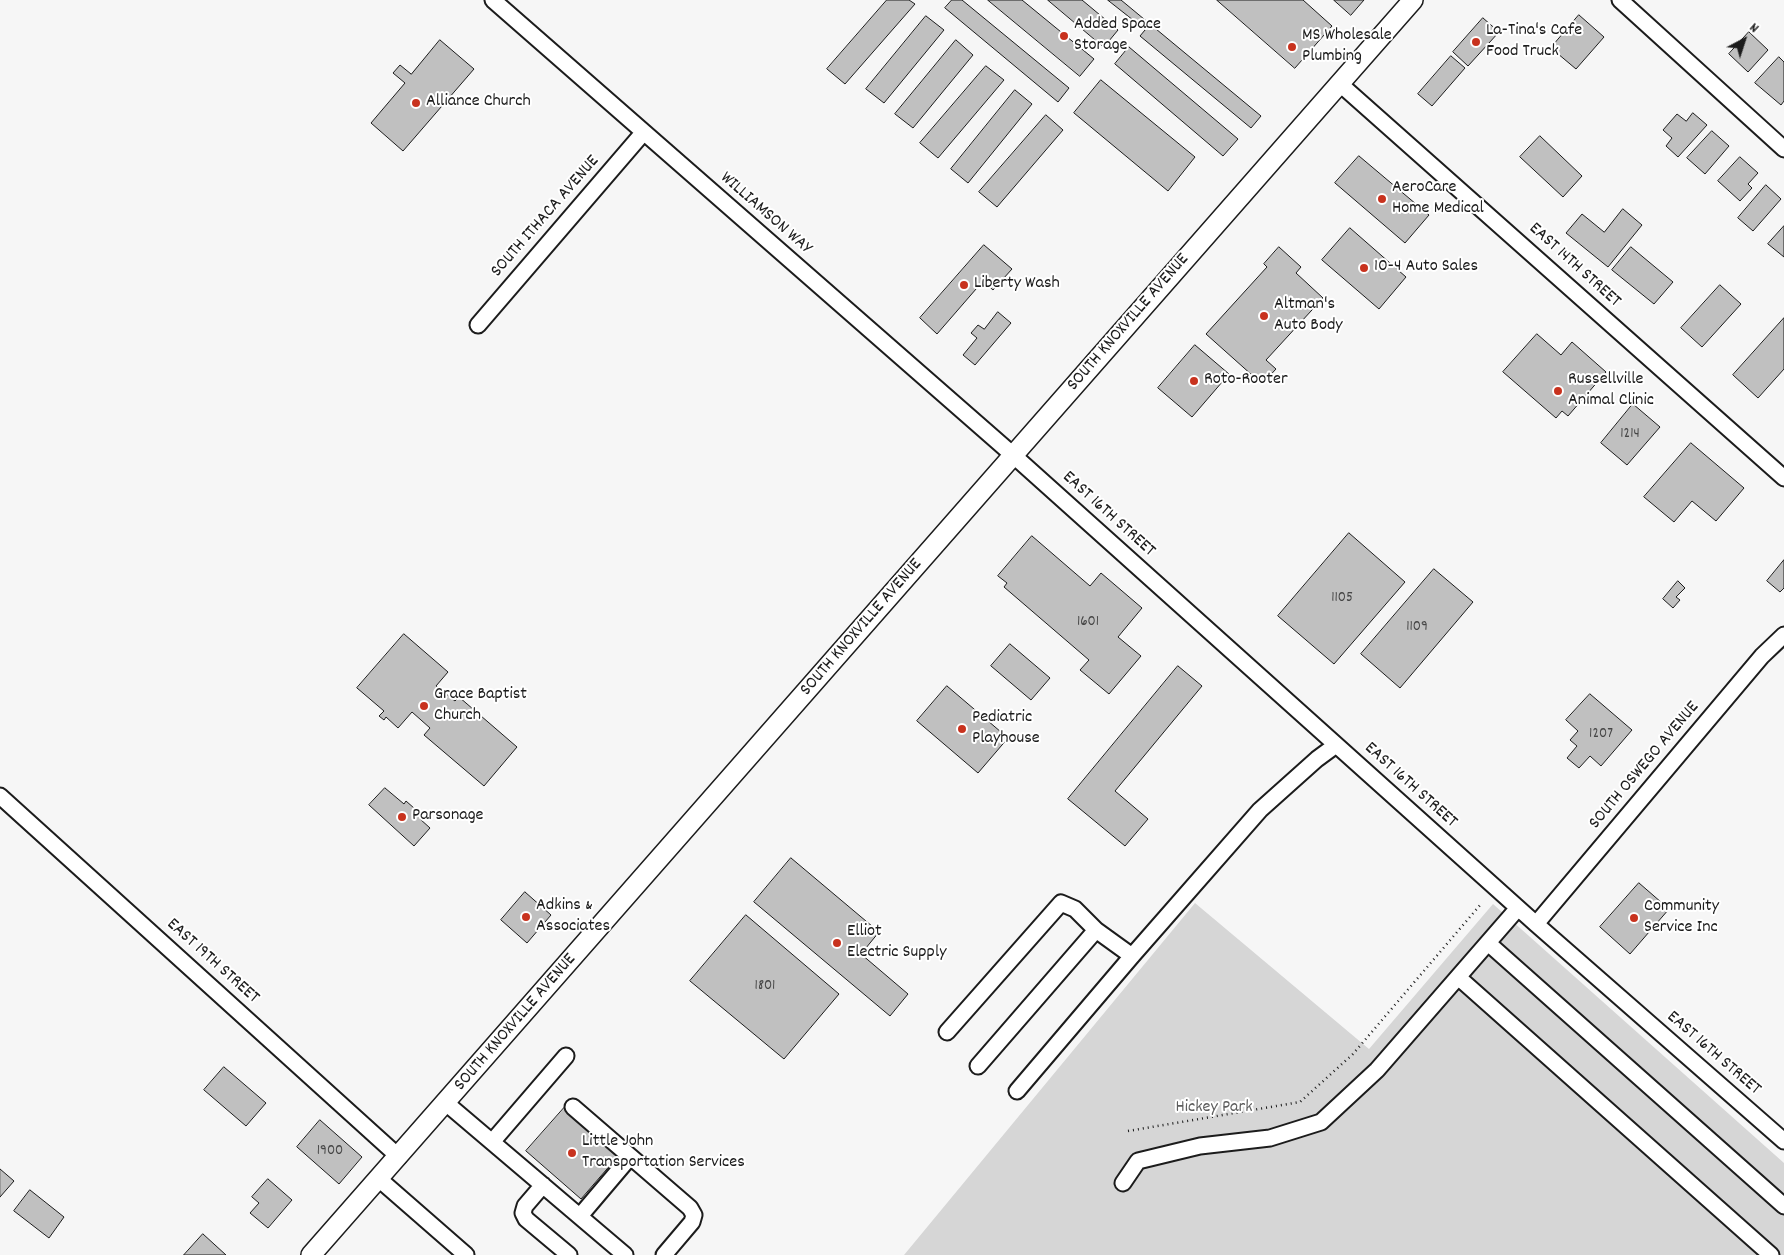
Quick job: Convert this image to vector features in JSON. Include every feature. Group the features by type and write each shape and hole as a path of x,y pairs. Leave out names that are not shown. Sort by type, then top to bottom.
{"main road":[{"name":"SOUTH KNOXVILLE AVENUE","path":"312,1255 1413,0"}],"street":[{"name":"WILLIAMSON WAY","path":"493,0 643,133 1014,455"},
{"path":"1620,0 1784,149"},
{"name":"EAST 14TH STREET","path":"1339,83 1784,478"},
{"name":"SOUTH ITHACA AVENUE","path":"478,325 643,133"},
{"name":"EAST 16TH STREET","path":"1014,455 1518,908 1784,1141"},
{"name":"SOUTH OSWEGO AVENUE","path":"1536,924 1762,656 1784,635"},
{"path":"1017,1091 1260,810 1317,759 1336,745"},
{"name":"EAST 19TH STREET","path":"0,796 399,1157"},
{"path":"947,1032 1061,903 1075,908 1096,930 1132,956"},
{"path":"1123,1183 1138,1161 1200,1146 1270,1138 1321,1122 1377,1070 1518,908"},
{"path":"978,1066 1096,930"},
{"path":"1488,943 1784,1206"},
{"path":"1458,977 1771,1255"},
{"path":"492,1142 566,1056"},
{"path":"446,1103 625,1255"},
{"path":"573,1107 690,1208 694,1215 692,1222 664,1255"},
{"path":"580,1216 630,1157"},
{"path":"379,1179 466,1255"},
{"path":"543,1185 525,1206 523,1213 526,1219 568,1255"}],"path":[{"path":"1128,1131 1300,1102 1353,1054 1481,904"}],"green space":[{"name":"Hickey Park","path":"1195,903 1369,1049 1493,904 1784,1163 1784,1255 904,1255"}],"building":[{"path":"887,0 909,0 915,4 845,84 827,69"},
{"path":"952,0 962,0 1069,88 1058,102 945,8"},
{"path":"988,0 1022,0 1094,59 1080,76"},
{"path":"1048,0 1082,0 1118,30 1104,47"},
{"path":"1108,0 1121,0 1261,116 1251,128 1140,36 1145,30"},
{"name":"MS Wholesale Plumbing","path":"1217,0 1303,0 1332,26 1295,68"},
{"path":"1334,0 1364,0 1351,15"},
{"path":"1579,15 1604,37 1576,69 1551,48"},
{"path":"926,16 944,30 884,103 866,89"},
{"name":"La-Tina's Cafe Food Truck","path":"1483,18 1499,32 1468,66 1453,52"},
{"path":"1749,32 1768,50 1748,72 1729,54"},
{"name":"Alliance Church","path":"440,40 474,69 403,151 371,123 405,83 393,73 400,65 411,74"},
{"path":"956,40 973,55 913,128 895,114"},
{"path":"1129,47 1238,139 1223,156 1115,64"},
{"path":"1451,56 1465,68 1432,106 1418,94"},
{"path":"1779,57 1784,62 1784,101 1781,105 1755,83"},
{"path":"986,66 1004,80 938,158 920,143"},
{"path":"1101,80 1195,157 1168,191 1074,113"},
{"path":"1015,90 1032,104 968,183 951,169"},
{"path":"1693,113 1707,125 1678,157 1666,146 1672,138 1663,130 1677,114 1686,121"},
{"path":"1046,115 1063,130 997,207 979,192"},
{"path":"1712,131 1729,146 1705,174 1687,158"},
{"path":"1540,136 1582,176 1563,197 1520,157"},
{"name":"AeroCare Home Medical","path":"1359,156 1429,215 1405,243 1335,183"},
{"path":"1740,157 1758,173 1748,184 1752,188 1740,201 1718,181"},
{"path":"1766,185 1781,199 1753,231 1738,218"},
{"path":"1623,209 1642,225 1608,267 1566,233 1582,214 1604,232"},
{"path":"1784,226 1784,257 1768,244"},
{"name":"10-4 Auto Sales","path":"1350,228 1406,277 1379,309 1322,260"},
{"name":"Liberty Wash","path":"984,245 1012,269 993,290 983,281 937,334 920,318"},
{"name":"Altman's Auto Body","path":"1279,247 1301,267 1296,273 1323,298 1266,360 1276,369 1262,384 1206,334 1267,267 1264,264"},
{"path":"1631,247 1673,282 1654,304 1612,270"},
{"path":"1720,285 1741,304 1702,347 1681,328"},
{"path":"998,312 1011,323 975,365 963,355 977,338 971,333 978,325 984,329"},
{"path":"1784,318 1784,369 1758,398 1733,375"},
{"name":"Russellville Animal Clinic","path":"1537,334 1561,355 1572,342 1606,372 1568,416 1562,411 1556,418 1503,372"},
{"name":"Roto-Rooter","path":"1195,345 1229,374 1192,417 1158,388"},
{"path":"1633,404 1660,427 1627,465 1601,443"},
{"path":"1691,443 1744,488 1716,521 1692,501 1674,522 1644,497"},
{"path":"1349,533 1405,582 1334,664 1278,616"},
{"path":"1032,536 1090,586 1101,573 1142,608 1118,637 1141,656 1109,694 1080,670 1089,660 1004,587 1007,583 998,576"},
{"path":"1784,560 1784,588 1780,592 1767,581"},
{"path":"1434,569 1473,602 1400,688 1361,654"},
{"path":"1678,581 1685,588 1676,597 1680,600 1673,608 1663,599"},
{"name":"Grace Baptist Church","path":"404,634 448,672 436,686 455,701 459,697 517,747 484,786 424,735 430,728 412,712 398,728 386,717 384,720 379,716 384,711 357,688"},
{"path":"1010,644 1050,678 1031,700 991,666"},
{"path":"1178,666 1202,686 1115,791 1148,819 1125,846 1068,799"},
{"name":"Pediatric Playhouse","path":"947,686 1008,738 978,773 917,721"},
{"path":"1590,694 1632,730 1601,766 1590,756 1579,768 1567,758 1577,746 1570,740 1578,731 1566,720"},
{"name":"Parsonage","path":"385,788 404,804 406,801 423,816 420,819 430,828 414,846 369,805"},
{"name":"Elliot Electric Supply","path":"791,858 879,932 861,954 908,994 890,1016 754,902"},
{"name":"Community Service Inc","path":"1639,883 1669,909 1630,954 1600,927"},
{"name":"Adkins & Associates","path":"525,892 551,915 527,943 501,920"},
{"path":"746,915 839,994 784,1059 690,981"},
{"path":"224,1067 266,1103 246,1126 204,1090"},
{"name":"Little John Transportation Services","path":"564,1108 619,1155 581,1199 526,1151"},
{"path":"320,1120 362,1157 339,1184 297,1147"},
{"path":"0,1169 14,1181 0,1197"},
{"path":"268,1179 292,1200 268,1228 250,1213 259,1203 252,1197"},
{"path":"30,1190 64,1217 49,1238 14,1211"},
{"path":"203,1234 226,1255 184,1255"}],"place":[{"name":"Added Space Storage","path":"1064,36"},
{"name":"La-Tina's Cafe Food Truck","path":"1476,42"},
{"name":"MS Wholesale Plumbing","path":"1292,47"},
{"name":"Alliance Church","path":"416,103"},
{"name":"AeroCare Home Medical","path":"1382,199"},
{"name":"10-4 Auto Sales","path":"1364,268"},
{"name":"Liberty Wash","path":"964,285"},
{"name":"Altman's Auto Body","path":"1264,316"},
{"name":"Roto-Rooter","path":"1194,381"},
{"name":"Russellville Animal Clinic","path":"1558,391"},
{"name":"Grace Baptist Church","path":"424,706"},
{"name":"Pediatric Playhouse","path":"962,729"},
{"name":"Parsonage","path":"402,817"},
{"name":"Adkins & Associates","path":"526,917"},
{"name":"Community Service Inc","path":"1634,918"},
{"name":"Elliot Electric Supply","path":"837,943"},
{"name":"Little John Transportation Services","path":"572,1153"}]}
